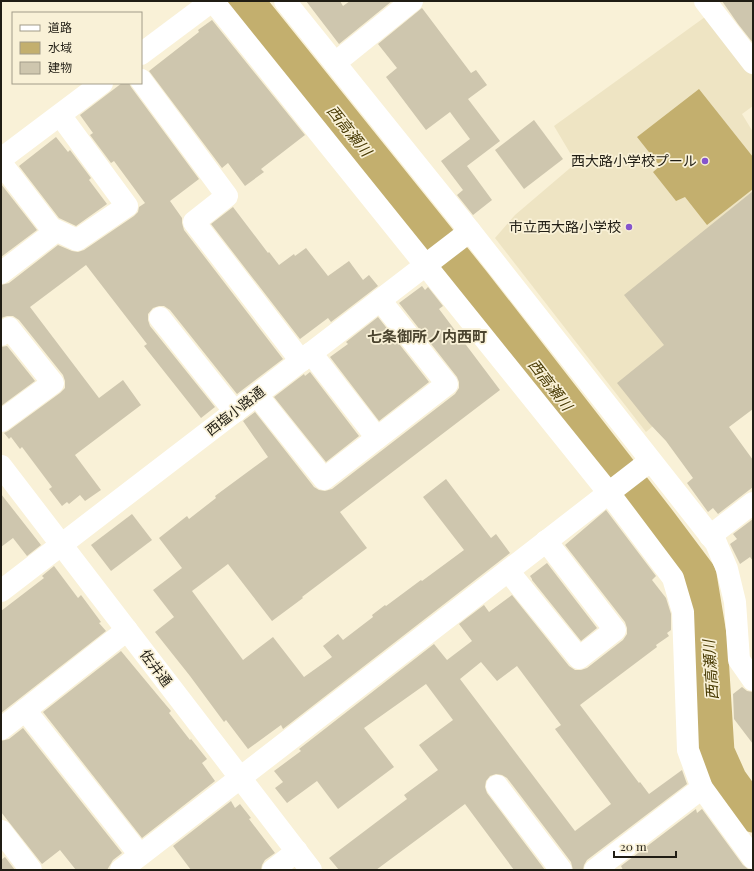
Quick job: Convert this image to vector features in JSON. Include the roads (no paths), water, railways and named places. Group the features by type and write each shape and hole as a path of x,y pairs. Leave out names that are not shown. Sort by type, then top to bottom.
{"street":[{"path":"142,53 212,1 426,265 608,493 673,578 683,612 688,750 702,788 753,858"},
{"path":"285,1 470,231 716,543 727,569 734,602 739,660 753,680"},
{"path":"335,63 412,1"},
{"path":"705,1 753,63"},
{"path":"142,81 227,196 194,222 306,357 377,438"},
{"path":"1,159 101,84"},
{"path":"1,163 51,228 77,240 127,206 60,115"},
{"path":"1,273 56,231"},
{"name":"西塩小路通","path":"1,592 470,231"},
{"path":"257,394 324,479 447,384 380,300"},
{"path":"160,318 235,412"},
{"path":"1,335 9,328 53,383 1,421"},
{"path":"121,870 650,461"},
{"name":"佐井通","path":"1,466 311,870"},
{"path":"710,536 753,503"},
{"path":"508,571 579,658 615,630 546,541"},
{"path":"1,729 127,630"},
{"path":"25,710 140,855"},
{"path":"497,786 561,870"},
{"path":"595,870 702,788"},
{"path":"1,831 31,870"},
{"path":"273,870 297,851"}],"water":[{"name":"西大路小学校プール","path":"699,89 753,157 753,189 707,225 685,197 676,201 653,172 660,166 637,137"}],"waterway":[{"name":"西高瀬川","path":"245,1 473,284 698,575 709,641 716,752 729,781 753,814"}],"place":[{"name":"西大路小学校プール","path":"705,161"},
{"name":"市立西大路小学校","path":"629,227"}],"district":[{"name":"七条御所ノ内西町","path":"427,337"}]}
